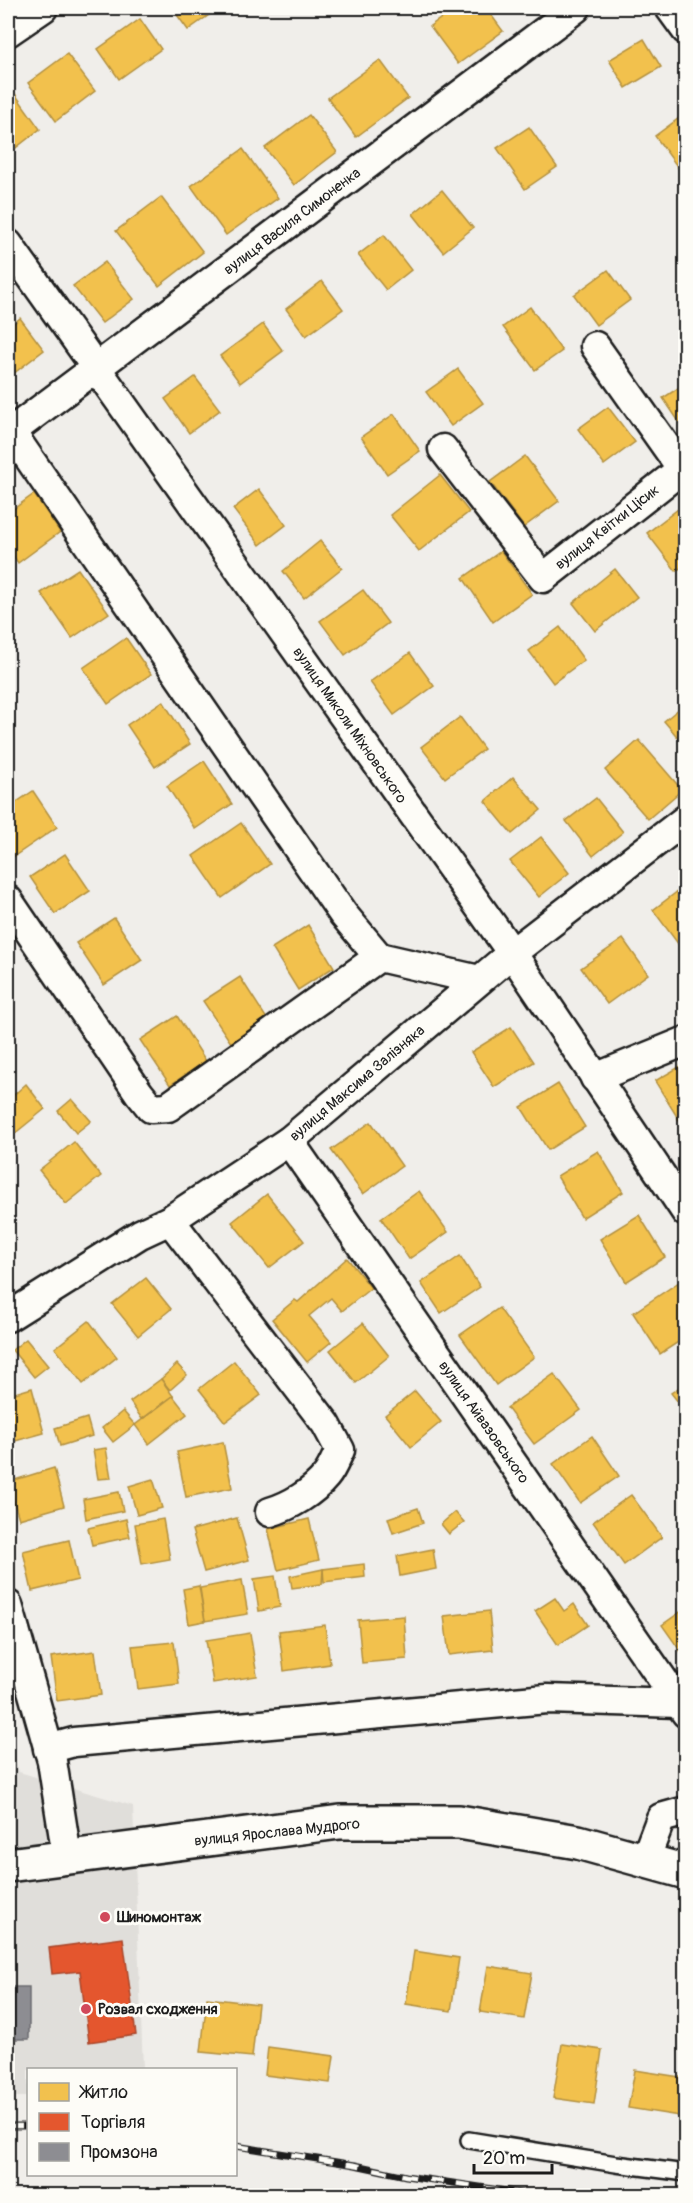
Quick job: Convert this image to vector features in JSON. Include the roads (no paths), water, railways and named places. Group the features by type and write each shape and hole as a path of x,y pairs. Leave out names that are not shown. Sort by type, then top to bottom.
{"highway":[{"name":"вулиця Ярослава Мудрого","path":"8,1865 340,1822 459,1822 578,1842 686,1872"}],"street":[{"path":"8,32 43,8"},
{"name":"вулиця Василя Симоненка","path":"9,433 576,8"},
{"path":"670,8 686,30"},
{"name":"вулиця Миколи Міхновського","path":"8,244 512,953 686,1212"},
{"name":"вулиця Квітки Цісик","path":"443,449 543,578 684,467 595,346"},
{"path":"9,433 343,914 379,957 479,980"},
{"name":"вулиця Максима Залізняка","path":"8,1317 140,1234 170,1220 288,1141 512,953 686,819"},
{"path":"8,900 132,1084 151,1108 168,1107 379,957"},
{"path":"595,1078 686,1041"},
{"name":"вулиця Айвазовського","path":"288,1141 682,1708"},
{"path":"170,1220 326,1424 340,1450 327,1475 303,1496 283,1508 270,1512"},
{"path":"8,1605 48,1749 58,1794 67,1857"},
{"name":"вулиця Айвазовського","path":"48,1749 74,1742 547,1699 682,1708"},
{"path":"645,1860 661,1818 686,1811"}],"lane":[{"path":"470,2140 686,2173"}],"railway":[{"path":"8,2126 27,2126"},
{"path":"237,2146 355,2165 406,2176 541,2196"}],"place":[{"name":"Шиномонтаж","path":"105,1917"},
{"name":"Розвал сходження","path":"86,2009"}]}
